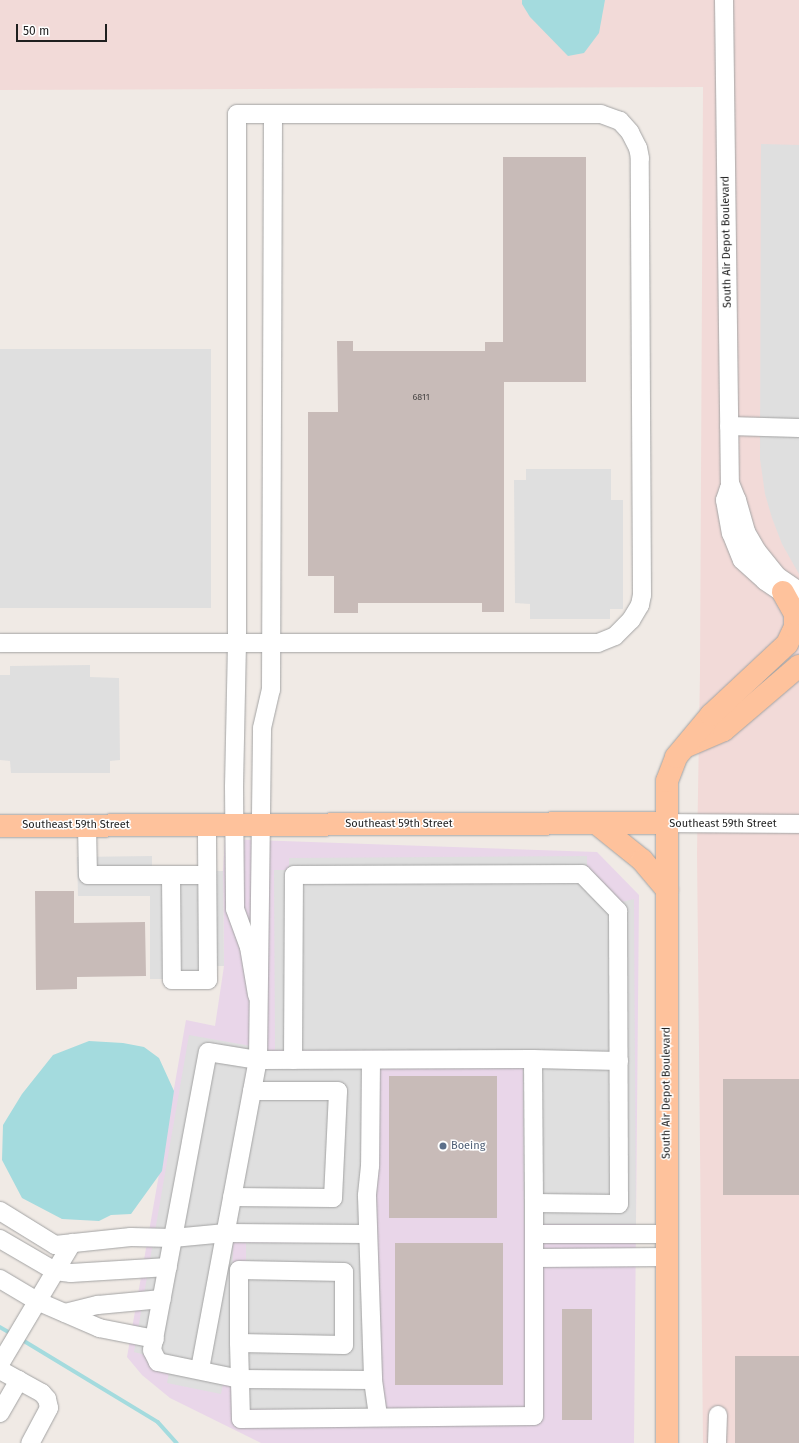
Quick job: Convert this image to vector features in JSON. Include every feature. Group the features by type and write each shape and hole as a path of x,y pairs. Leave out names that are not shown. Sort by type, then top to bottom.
{"main road":[{"path":"793,640 795,628 795,592"},
{"name":"South Air Depot Boulevard","path":"667,1443 667,781 676,757 720,705 793,640"},
{"path":"685,747 724,730 795,673"},
{"path":"596,823 642,860 667,890"},
{"name":"Southeast 59th Street","path":"0,826 666,823"}],"street":[{"name":"South Air Depot Boulevard","path":"724,0 728,426 730,483 725,500 731,533 742,560 765,581 795,592"},
{"path":"0,643 237,643 598,643 615,636 631,620 640,606 642,595 640,158 638,148 630,132 620,120 601,114 237,114 237,643 234,825 235,909 249,947 258,995"},
{"path":"200,1369 258,1060 262,728 271,690 274,114"},
{"path":"728,426 799,428"},
{"name":"South Air Depot Boulevard","path":"730,483 737,500 746,532 757,551 795,592"},
{"name":"Southeast 59th Street","path":"666,823 799,824"},
{"path":"87,825 88,875 207,875"},
{"path":"171,875 172,980 208,980 207,825"},
{"path":"294,1060 294,875 582,874 618,911 619,1204 534,1203"},
{"path":"373,1380 240,1379 200,1369 158,1362 152,1350 208,1052 258,1060 533,1059 619,1061"},
{"path":"239,1343 344,1346 344,1272 240,1270 239,1343 241,1419 534,1416 533,1059"},
{"path":"371,1060 370,1166 367,1196 373,1380 378,1418"},
{"path":"232,1197 333,1198 338,1091 252,1091"},
{"path":"0,1211 56,1245 131,1237 173,1238 226,1233 368,1234"},
{"path":"534,1234 667,1234"},
{"path":"0,1239 55,1271 72,1273 168,1267"},
{"path":"0,1364 72,1243"},
{"path":"534,1258 667,1257"},
{"path":"0,1279 37,1301 99,1328 155,1339"},
{"path":"64,1313 98,1305 162,1299"},
{"path":"0,1370 42,1393 47,1399 49,1408 30,1443"},
{"path":"0,1413 19,1380"},
{"path":"717,1443 718,1415"}],"shaded area":[{"path":"0,0 799,0 799,1443 703,1443 697,853 700,672 703,87 0,90"},
{"path":"761,144 799,145 799,574 782,544 772,518 765,494 760,459"},
{"path":"0,349 211,349 211,608 0,608"},
{"path":"526,469 611,469 611,500 623,500 623,609 610,609 610,619 530,619 530,604 515,603 514,480 526,480"},
{"path":"90,665 90,677 119,678 120,760 110,761 110,773 11,773 10,761 0,760 0,675 10,675 10,666"},
{"path":"225,839 597,852 639,895 634,1443 261,1443 170,1398 142,1375 127,1357 186,1020 215,1026 224,966 223,871"},
{"path":"152,856 152,871 223,871 224,966 216,966 216,986 165,986 165,979 150,979 150,896 78,896 77,857"},
{"path":"587,856 587,868 621,902 634,899 636,1224 524,1224 523,1050 275,1050 274,870 289,870 289,858"},
{"path":"189,1035 251,1046 216,1240 233,1244 231,1384 223,1384 221,1394 167,1383 169,1373 145,1355 134,1352"},
{"path":"362,1065 361,1226 234,1227 262,1066"},
{"path":"246,1243 372,1243 372,1409 246,1409"}],"water":[{"path":"522,0 605,0 599,33 584,53 568,56 530,17 522,4"},
{"path":"89,1041 123,1043 144,1047 159,1058 174,1091 162,1171 131,1214 111,1215 99,1221 62,1219 22,1198 2,1160 3,1125 22,1094 53,1055"}],"building":[{"path":"503,157 586,157 586,382 504,382 504,612 482,612 482,603 358,603 358,613 334,613 334,576 308,576 308,412 338,412 337,341 353,341 353,351 485,351 485,342 503,342"},
{"path":"35,891 74,891 74,923 145,922 146,976 77,977 77,989 36,990"},
{"path":"389,1076 497,1076 497,1218 389,1218"},
{"path":"723,1079 799,1079 799,1195 723,1195"},
{"path":"395,1243 503,1243 503,1385 395,1385"},
{"path":"562,1309 592,1309 592,1420 562,1420"},
{"path":"735,1356 799,1356 799,1443 735,1443"}],"waterway":[{"path":"0,1327 12,1334"},
{"path":"21,1339 158,1422 177,1443"}],"place":[{"name":"Boeing","path":"443,1146"}]}
